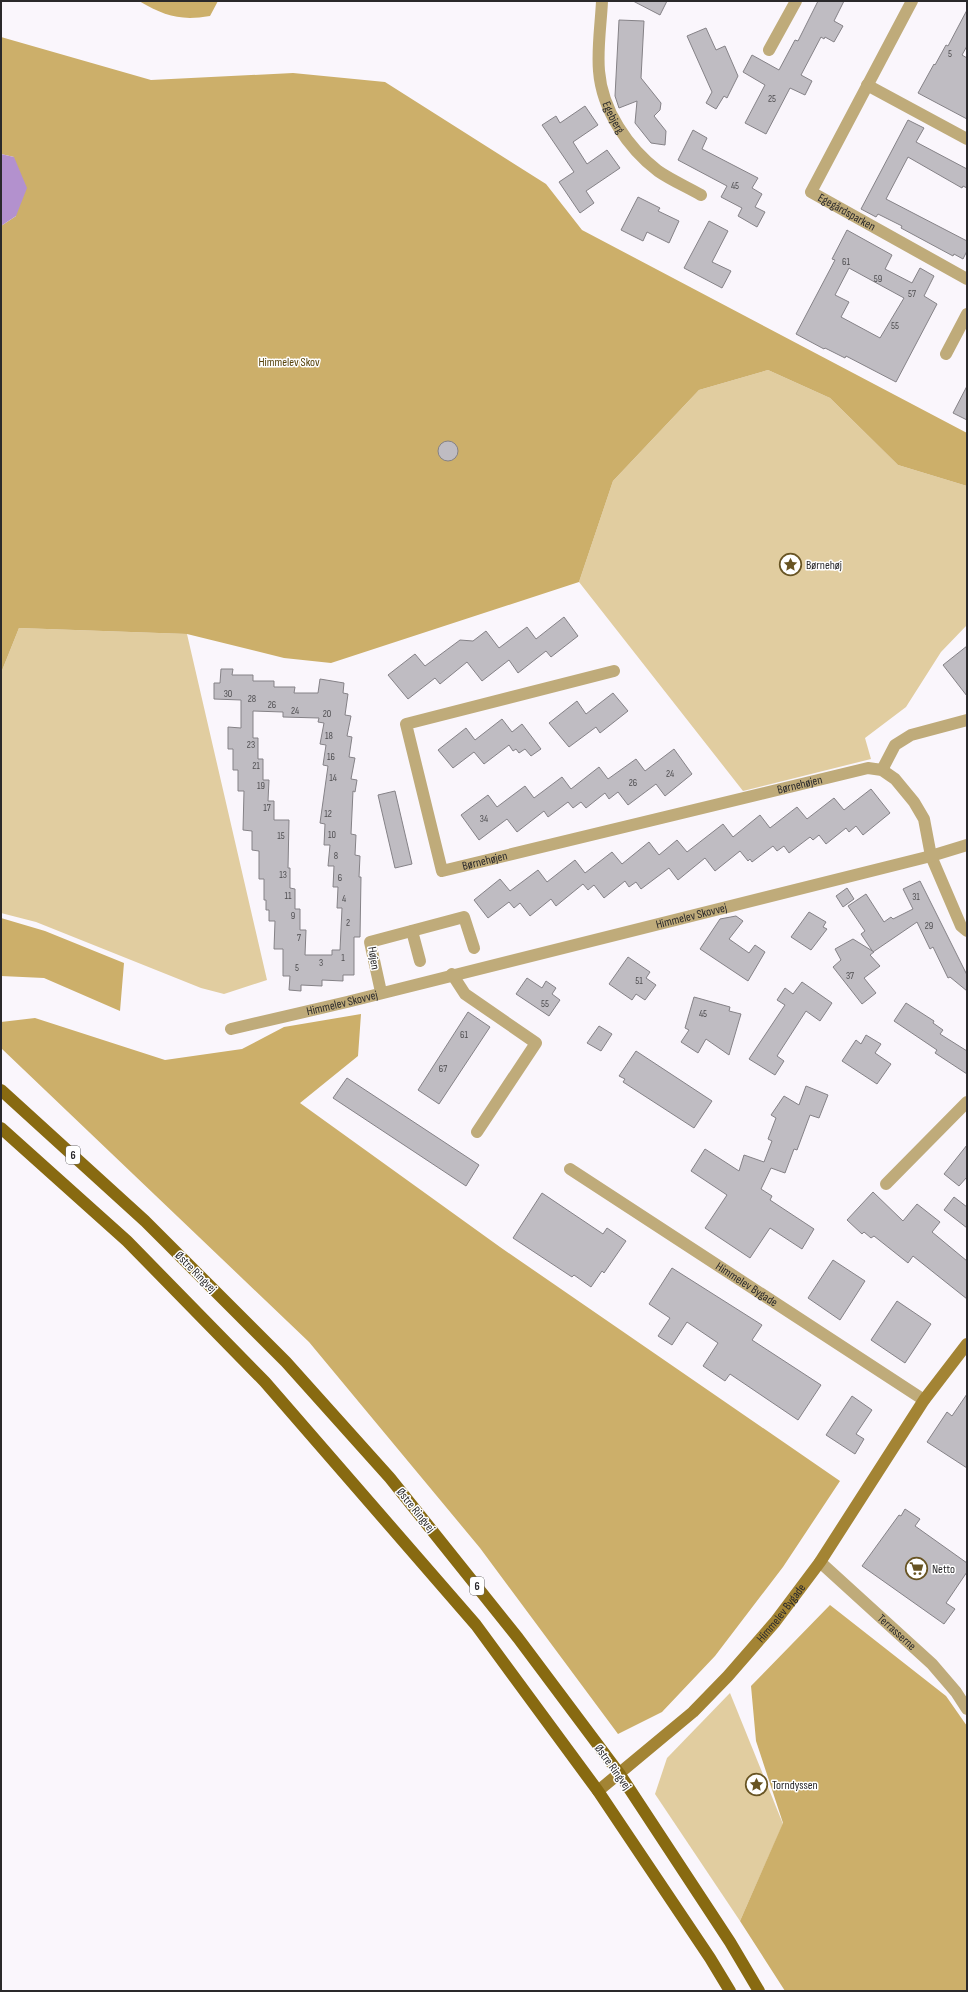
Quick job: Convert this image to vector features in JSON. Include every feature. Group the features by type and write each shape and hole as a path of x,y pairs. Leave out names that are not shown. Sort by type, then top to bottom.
{"main road":[{"name":"Østre Ringvej","path":"1,1090 145,1221 291,1368 390,1478 518,1638 619,1773 730,1942 760,1991"},
{"name":"6","path":"1,1128 127,1241 265,1382 476,1626 598,1791 710,1958 730,1991"}],"street":[{"name":"Egebjerg","path":"602,1 599,72 607,105 636,152 659,171 701,194"},
{"path":"769,50 796,1"},
{"name":"Egegårdsparken","path":"912,1 812,192 967,279"},
{"path":"867,85 967,139"},
{"path":"946,354 967,314"},
{"name":"Børnehøjen","path":"614,671 406,724 442,871 868,768 882,770"},
{"path":"967,720 911,735 895,745 882,770 894,779 914,802 924,819 931,856 961,926 967,931"},
{"name":"Himmelev Skovvej","path":"231,1029 931,856 967,845"},
{"name":"Højen","path":"381,992 370,942 464,917 474,948"},
{"path":"412,931 420,961"},
{"path":"452,974 465,994 536,1043 477,1132"},
{"path":"886,1184 967,1102"},
{"name":"Himmelev Bygade","path":"570,1169 924,1400"},
{"name":"Himmelev Bygade","path":"598,1791 693,1712 724,1680 774,1622 820,1562 924,1400 967,1344"},
{"name":"Terrasserne","path":"820,1562 932,1664 956,1692 967,1709"}],"shaded area":[{"path":"1,154 14,157 27,188 16,216 1,226"},
{"path":"768,370 830,398 898,465 967,486 967,625 941,652 906,707 865,738 871,759 743,791 579,582 613,481 699,390"},
{"path":"19,628 187,634 267,980 224,994 201,988 36,922 1,913 1,673"},
{"path":"730,1693 783,1824 740,1921 655,1794 667,1758"}],"green space":[{"path":"139,1 218,1 210,16 190,18 165,14"},
{"name":"Himmelev Skov","path":"1,37 151,80 293,73 385,82 546,184 582,230 967,433 967,486 898,465 830,398 768,370 699,390 613,481 579,582 331,663 284,658 187,634 19,628 1,673 1,226 16,216 14,157 1,154"},
{"path":"1,918 45,931 124,963 120,1011 44,978 1,976"},
{"path":"361,1014 358,1056 300,1103 500,1247 840,1481 783,1567 715,1656 662,1712 618,1734 480,1548 309,1342 1,1048 1,1022 35,1018 165,1060 242,1049 284,1027"},
{"path":"830,1605 946,1696 967,1726 967,1991 785,1991 740,1921 783,1823 756,1741 751,1686"}],"building":[{"path":"633,1 667,1 660,15"},
{"path":"818,1 844,1 834,21 843,26 834,42 825,37 824,39 821,37 801,75 812,81 805,95 790,88 766,134 745,123 765,85 743,72 752,55 779,70 795,40 798,41"},
{"path":"967,10 967,46 962,55 967,58 967,119 918,93 946,45 948,46"},
{"path":"619,20 644,21 641,78 661,103 660,110 654,116 666,131 665,145 651,143 635,123 637,101 619,108 615,96"},
{"path":"706,28 716,50 725,46 738,76 727,98 724,96 716,109 706,103 712,92 687,36"},
{"path":"585,106 598,125 573,142 587,164 607,150 620,168 586,191 594,203 580,213 559,182 574,172 542,125 556,116 560,123"},
{"path":"908,120 924,128 916,142 967,169 967,188 963,186 962,188 908,157 886,199 967,241 967,251 963,259 954,254 953,256 901,228 902,226 878,214 876,217 861,209"},
{"path":"693,130 707,138 702,149 758,178 752,188 762,194 755,207 765,212 757,227 738,216 742,208 721,197 727,186 678,160"},
{"path":"638,197 660,208 658,211 679,221 669,243 647,232 643,241 621,230"},
{"path":"709,221 728,231 712,262 731,271 722,288 684,268"},
{"path":"847,230 892,255 885,269 912,283 920,268 934,276 924,296 937,304 896,382 846,356 845,358 825,348 824,349 796,334 835,260 832,259","holes":["849,268 904,298 880,338 841,317 849,302 835,295"]},
{"path":"967,386 967,420 953,413"},
{"path":"448,441 455,444 458,451 455,458 448,461 441,458 438,451 441,444"},
{"path":"564,617 578,636 551,657 546,651 518,673 509,660 482,681 467,662 440,684 435,678 408,699 388,675 415,654 425,666 460,640 473,641 486,631 499,648 527,627 536,639"},
{"path":"967,646 967,696 943,665"},
{"path":"221,669 233,669 232,675 253,675 253,681 274,681 274,687 295,687 294,693 318,693 320,679 344,683 343,693 348,694 345,715 351,716 347,736 352,737 349,757 355,758 351,779 357,780 355,792 353,791 351,834 356,835 355,855 360,856 359,877 361,877 360,937 354,937 354,975 343,975 343,981 322,980 322,986 301,985 301,991 289,990 290,976 283,976 283,949 274,949 275,921 269,921 269,910 266,910 266,900 264,900 264,879 259,879 259,851 252,850 252,831 243,830 244,791 238,791 238,770 233,770 233,749 228,749 228,727 241,728 241,700 214,699 214,683 220,683","holes":["253,711 283,712 283,717 319,718 318,722 324,723 320,744 326,745 323,765 328,766 320,823 325,824 324,845 330,845 328,866 334,866 333,887 338,887 337,908 342,908 340,950 332,950 332,955 305,955 306,930 300,930 300,909 295,909 295,889 290,888 290,868 288,868 289,820 274,820 274,801 268,801 269,780 263,780 263,759 258,759 258,738 253,738"]},
{"path":"613,693 628,711 600,733 596,727 569,747 549,723 577,701 586,714"},
{"path":"502,719 512,732 522,724 541,749 531,756 525,749 519,753 516,749 513,751 509,745 484,764 474,752 453,768 438,750 466,728 475,740"},
{"path":"674,749 692,774 665,796 656,784 628,805 618,792 609,799 605,793 586,808 581,802 573,808 568,802 548,817 544,811 517,832 507,819 479,840 461,815 488,795 497,807 525,786 534,798 562,777 571,789 599,767 608,779 636,759 645,771"},
{"path":"871,789 890,813 863,835 856,826 849,832 846,828 826,844 819,835 813,840 810,837 789,853 784,846 777,851 773,846 752,862 750,859 748,861 740,851 715,871 705,858 678,880 669,868 641,889 636,882 629,887 625,881 604,898 594,885 588,890 583,884 556,906 551,899 530,916 520,903 514,908 509,902 488,918 474,900 500,879 510,891 538,870 547,882 575,860 585,873 612,852 622,864 649,842 659,855 677,840 687,852 723,824 733,837 760,815 770,828 797,807 807,819 834,798 844,810"},
{"path":"395,791 412,864 395,868 378,795"},
{"path":"920,881 967,975 967,991 950,977 948,978 933,947 930,949 917,922 873,952 861,934 865,931 848,906 866,894 884,922 891,917 893,919 913,909 903,889"},
{"path":"847,888 854,899 843,907 836,896"},
{"path":"809,912 826,922 823,927 827,929 811,950 791,937"},
{"path":"736,916 743,921 729,939 749,953 755,945 765,952 748,981 700,949 720,919"},
{"path":"853,939 874,952 870,955 880,966 864,978 876,993 862,1004 833,967 841,960 835,949"},
{"path":"628,957 650,972 646,978 656,985 645,1000 636,994 632,1000 609,984"},
{"path":"527,978 542,988 546,981 556,988 552,994 560,1000 549,1016 516,994"},
{"path":"802,982 832,1003 820,1021 806,1011 777,1056 784,1061 775,1075 749,1059 785,1005 777,1000 785,988 793,994"},
{"path":"694,997 730,1007 729,1011 741,1014 729,1055 706,1039 698,1053 681,1042 689,1030 685,1028"},
{"path":"906,1003 934,1021 933,1023 943,1030 940,1034 967,1051 967,1074 935,1053 937,1050 894,1021"},
{"path":"468,1012 490,1027 439,1104 418,1090"},
{"path":"599,1026 612,1034 601,1051 587,1043"},
{"path":"866,1035 881,1044 875,1053 891,1064 877,1084 842,1061 856,1040 861,1044"},
{"path":"636,1051 712,1101 694,1128 623,1082 625,1079 619,1076"},
{"path":"347,1078 479,1165 466,1186 333,1098"},
{"path":"806,1086 828,1095 819,1118 810,1115 797,1150 794,1149 785,1173 771,1168 761,1189 772,1196 770,1200 814,1229 802,1249 770,1228 750,1258 705,1228 727,1195 691,1171 705,1149 739,1171 744,1155 764,1162 772,1141 768,1139 776,1118 771,1115 784,1096 799,1105"},
{"path":"967,1145 967,1177 959,1186 944,1174"},
{"path":"873,1192 903,1221 917,1204 940,1222 932,1232 967,1261 967,1299 913,1256 908,1263 874,1236 871,1238 864,1232 862,1234 847,1220"},
{"path":"542,1193 603,1234 607,1228 626,1241 604,1273 602,1271 591,1287 574,1275 572,1277 513,1238"},
{"path":"954,1197 967,1207 967,1228 944,1210"},
{"path":"833,1260 865,1281 840,1320 808,1298"},
{"path":"672,1268 762,1325 752,1340 821,1385 798,1420 730,1374 725,1381 703,1366 718,1343 687,1322 672,1345 658,1336 670,1318 649,1304"},
{"path":"897,1301 931,1324 905,1363 871,1340"},
{"path":"967,1394 967,1468 927,1442 947,1412 952,1416"},
{"path":"852,1396 872,1410 856,1434 864,1439 855,1454 826,1435"},
{"name":"Netto","path":"905,1509 920,1519 915,1526 967,1563 967,1572 946,1603 955,1609 944,1624 862,1566"}],"place":[{"name":"Børnehøj","path":"791,565"},
{"name":"Netto","path":"917,1569"},
{"name":"Torndyssen","path":"756,1785"}]}
